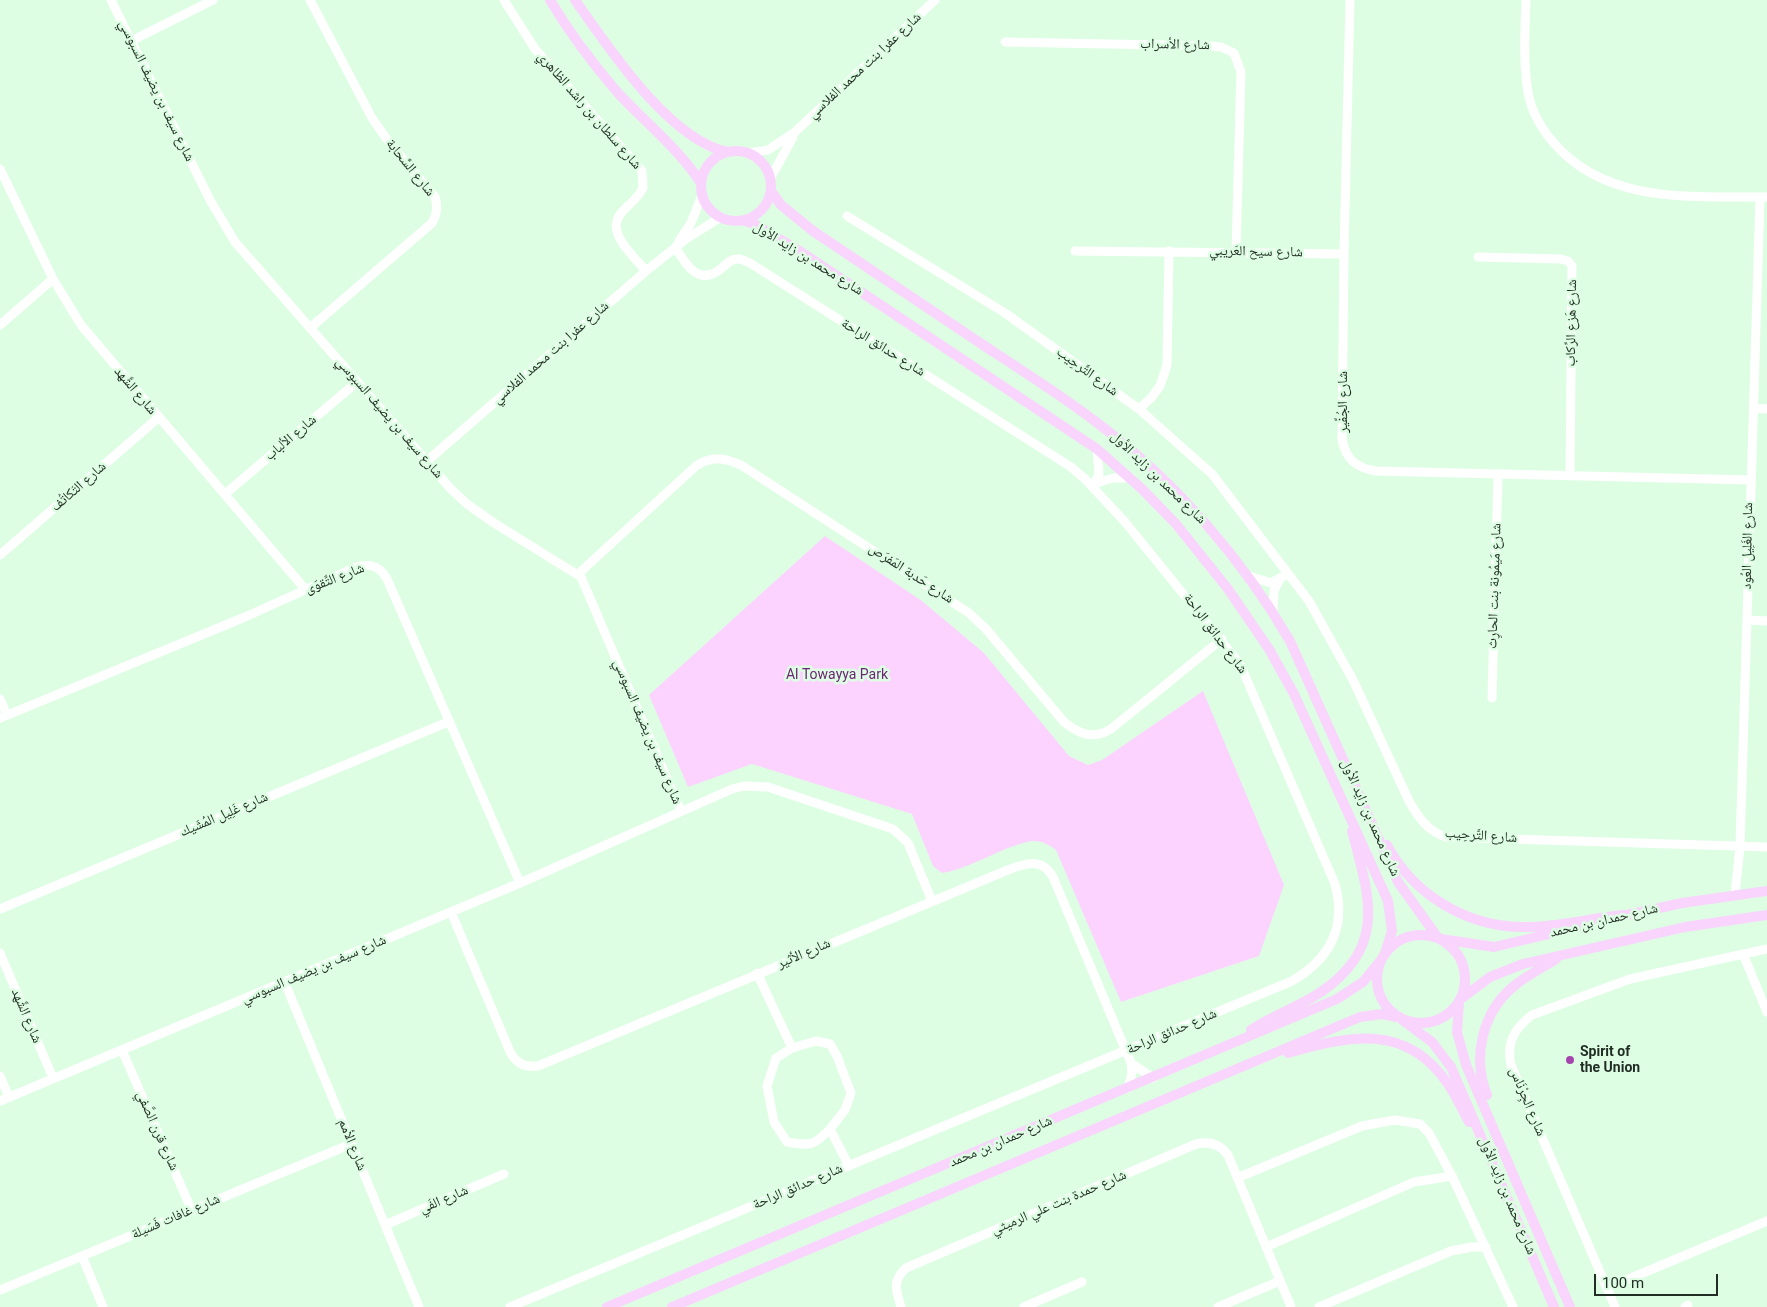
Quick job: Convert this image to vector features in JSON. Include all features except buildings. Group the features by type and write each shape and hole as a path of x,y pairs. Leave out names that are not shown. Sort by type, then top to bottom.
{"main road":[{"path":"550,0 583,48 618,92 676,151 701,183"},
{"path":"576,0 634,78 679,127 713,149 748,153 758,159 766,168 770,179 771,191 761,210 743,220 731,220 721,217 706,204 702,195 701,183 710,163 728,152"},
{"name":"شارع محمد بن زايد الأول","path":"771,191 787,210 813,232 1058,394 1106,429 1176,493 1212,531 1273,611 1310,680 1398,882 1439,939"},
{"name":"شارع محمد بن زايد الأول","path":"743,220 756,225 798,250 1097,449 1130,478 1197,548 1253,623 1294,694 1338,790 1388,901 1392,931 1383,957"},
{"path":"1356,785 1395,858 1425,893 1459,914 1485,922 1522,928 1624,915"},
{"path":"1234,1042 1265,1021 1321,992 1349,967 1358,952 1369,916 1369,902 1350,826 1338,790"},
{"name":"شارع حمدان بن محمد","path":"1439,939 1494,947 1624,915 1767,891"},
{"name":"شارع حمدان بن محمد","path":"1461,1001 1485,980 1502,972 1564,954 1685,927 1767,915"},
{"path":"1424,935 1439,939 1454,949 1463,962 1466,977 1461,1001 1444,1017 1434,1022 1417,1023 1399,1018 1386,1005 1378,991 1377,974 1383,957 1392,945 1404,938 1424,935"},
{"path":"1499,1137 1496,1119 1479,1070 1480,1046 1484,1031 1495,1008 1505,994 1522,980 1564,954"},
{"name":"شارع حمدان بن محمد","path":"607,1307 1153,1078 1346,994 1362,982 1383,957"},
{"name":"شارع محمد بن زايد الأول","path":"1461,1001 1456,1032 1466,1065 1499,1137 1570,1307"},
{"name":"شارع حمدان بن محمد","path":"672,1307 681,1305 1360,1017 1382,1014 1399,1018"},
{"name":"شارع محمد بن زايد الأول","path":"1399,1018 1432,1042 1451,1067 1554,1307"},
{"path":"1239,1068 1340,1039 1361,1038 1390,1042 1419,1055 1440,1073 1452,1090 1473,1128 1484,1142"}],"street":[{"name":"شارع سيف بن يضيف السبوسي","path":"110,0 222,222 245,254 467,504 501,528 578,574 592,600 681,811"},
{"path":"131,41 213,0"},
{"name":"شارع السَّحابة","path":"310,0 372,118 388,141 435,197 438,205 436,216 432,223 310,328"},
{"name":"شارع سلطان بن راشد الظاهري","path":"504,0 535,49 642,171 643,188 619,216 616,227 621,242 646,271"},
{"name":"شارع عفرا بنت محمد الفلاسي","path":"748,153 768,150 795,132 935,0"},
{"name":"شارع الجُفِّير","path":"1350,0 1342,440 1344,450 1350,459 1364,469 1376,471 1750,480"},
{"path":"1526,0 1525,51 1528,93 1535,115 1546,134 1562,152 1581,168 1603,181 1630,189 1677,195 1764,197"},
{"name":"شارع الأسراب","path":"1005,42 1221,46 1234,53 1241,72 1236,252"},
{"name":"شارع عفرا بنت محمد الفلاسي","path":"770,179 795,132"},
{"name":"شارع الشَّهد","path":"0,170 53,279 81,325 305,589"},
{"name":"شارع عفرا بنت محمد الفلاسي","path":"675,247 691,222 702,195"},
{"name":"شارع الغَلِيل العُود","path":"1736,895 1740,846 1750,480 1764,197"},
{"name":"شارع التَّرحِيب","path":"847,216 1006,313 1139,409 1212,474 1284,577 1309,601 1353,680 1409,801 1418,817 1431,830 1446,836 1767,847"},
{"name":"شارع عفرا بنت محمد الفلاسي","path":"427,460 675,247 721,217"},
{"name":"شارع حدائق الراحة","path":"510,1307 1292,980 1308,971 1322,959 1331,945 1335,934 1339,905 1336,884 1250,683 1240,664 1222,639 1095,484 750,263 739,259 732,260 714,275 702,276 694,272 675,247"},
{"name":"شارع سيح العَريبي","path":"1075,250 1344,254"},
{"path":"1139,409 1152,398 1160,386 1167,365 1169,251"},
{"name":"شارع هَزع الرِّكاب","path":"1478,257 1561,259 1568,261 1572,266 1570,476"},
{"path":"0,325 53,279"},
{"name":"شارع الألباب","path":"225,494 357,382"},
{"path":"1754,408 1767,409"},
{"name":"شارع التَكاتُف","path":"0,555 158,418"},
{"path":"1095,484 1100,474 1097,449"},
{"name":"شارع حَدبة المَفرَص","path":"578,574 696,466 711,458 719,458 742,465 970,613 986,629 1064,722 1079,733 1102,735 1222,639"},
{"name":"شارع مَيمُونة بنت الحارِث","path":"1492,698 1498,474"},
{"path":"1095,484 1113,478 1130,478"},
{"name":"شارع التَّقوَى","path":"3,717 366,564 375,566 382,571 520,883"},
{"path":"1245,574 1271,583 1284,577"},
{"path":"1273,611 1274,591 1284,577"},
{"path":"1747,620 1767,621"},
{"path":"0,700 3,717"},
{"name":"شارع غَلِيل المُشَيك","path":"0,909 448,722"},
{"name":"شارع سيف بن يضيف السبوسي","path":"0,1101 285,983 520,883 732,789 744,786 761,786 893,829 908,843 932,901"},
{"name":"شارع الأثير","path":"451,912 511,1054 517,1063 528,1067 538,1066 757,973 1028,862 1039,863 1048,868 1131,1063 1132,1073 1128,1088"},
{"name":"شارع الجِرْنَاس","path":"1615,1307 1511,1065 1509,1047 1512,1038 1522,1023 1532,1015 1608,986 1767,949"},
{"name":"شارع الشَّهد","path":"0,953 53,1078"},
{"path":"1743,954 1767,1012"},
{"path":"757,973 792,1048"},
{"name":"شارع الأمم","path":"285,983 418,1307"},
{"path":"816,1041 830,1044 837,1056 851,1093 845,1110 830,1128 818,1142 808,1145 787,1142 774,1122 767,1086 776,1058 792,1048 816,1041"},
{"name":"شارع قرن الصَّفي","path":"122,1050 192,1211"},
{"path":"1131,1063 1153,1078"},
{"path":"0,1076 9,1097"},
{"path":"1237,1178 1362,1126 1378,1122 1403,1120 1415,1122 1427,1130 1452,1176 1513,1307"},
{"path":"830,1128 849,1166"},
{"name":"شارع حمدة بنت علي الرميثي","path":"901,1307 895,1287 896,1280 906,1268 1196,1144 1208,1142 1219,1146 1228,1156 1291,1307"},
{"name":"شارع غافات فَسَيلة","path":"0,1290 351,1144"},
{"name":"شارع الفَي","path":"385,1225 504,1174"},
{"path":"1266,1247 1414,1182 1452,1176"},
{"path":"1607,1288 1767,1221"},
{"path":"1319,1307 1451,1251 1472,1247 1486,1247"},
{"path":"82,1256 103,1307"},
{"path":"1218,1307 1280,1281"},
{"path":"1024,1307 1082,1282"}],"green space":[{"name":"Al Towayya Park","path":"825,536 922,601 984,653 1069,756 1088,765 1102,760 1203,691 1284,885 1259,956 1121,1002 1056,850 1046,844 1035,841 1016,845 964,867 942,873 933,866 912,814 752,764 688,787 649,695"}],"place":[{"name":"Spirit of the Union","path":"1570,1060"}]}
